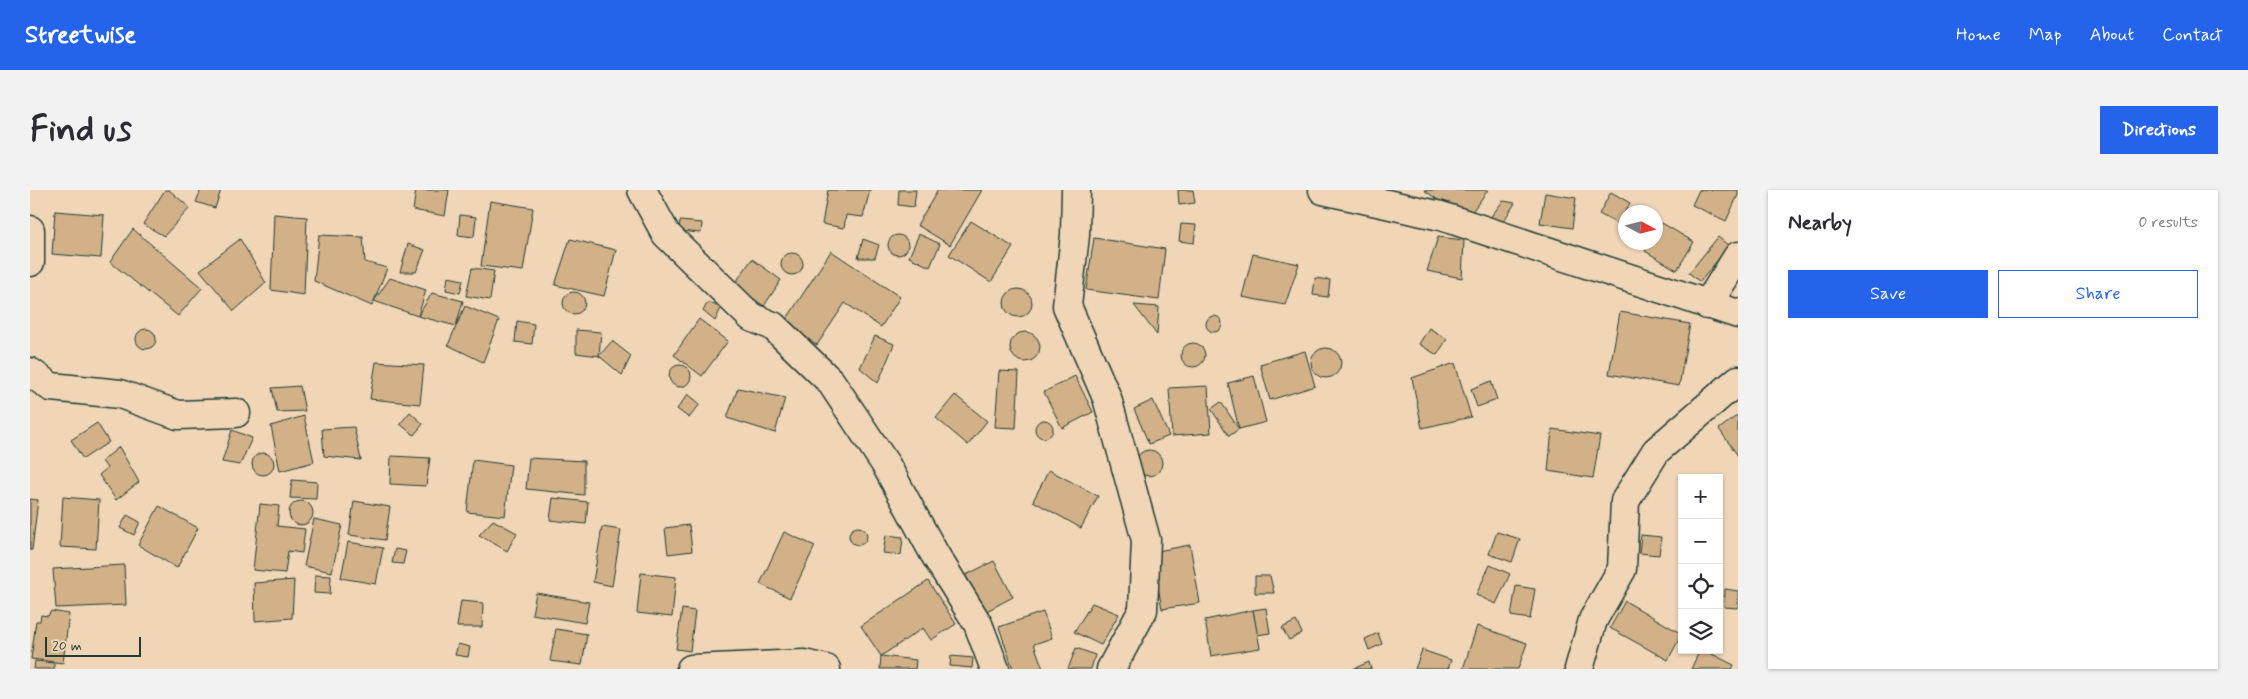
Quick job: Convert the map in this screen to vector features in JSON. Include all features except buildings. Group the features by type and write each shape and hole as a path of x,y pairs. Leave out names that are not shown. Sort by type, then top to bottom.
{"street":[{"path":"642,190 666,234 751,317 774,326 831,382 886,465 934,553 978,624 995,669"},
{"path":"1076,190 1075,235 1067,306 1107,398 1146,540 1143,610 1111,669"},
{"path":"1323,190 1441,216 1738,314"},
{"path":"30,230 30,262"},
{"path":"1707,305 1738,256"},
{"path":"30,372 51,387 120,394 178,415 236,413"},
{"path":"1579,669 1593,620 1622,569 1625,501 1656,452 1738,380"},
{"path":"691,669 804,664 826,669"}]}
